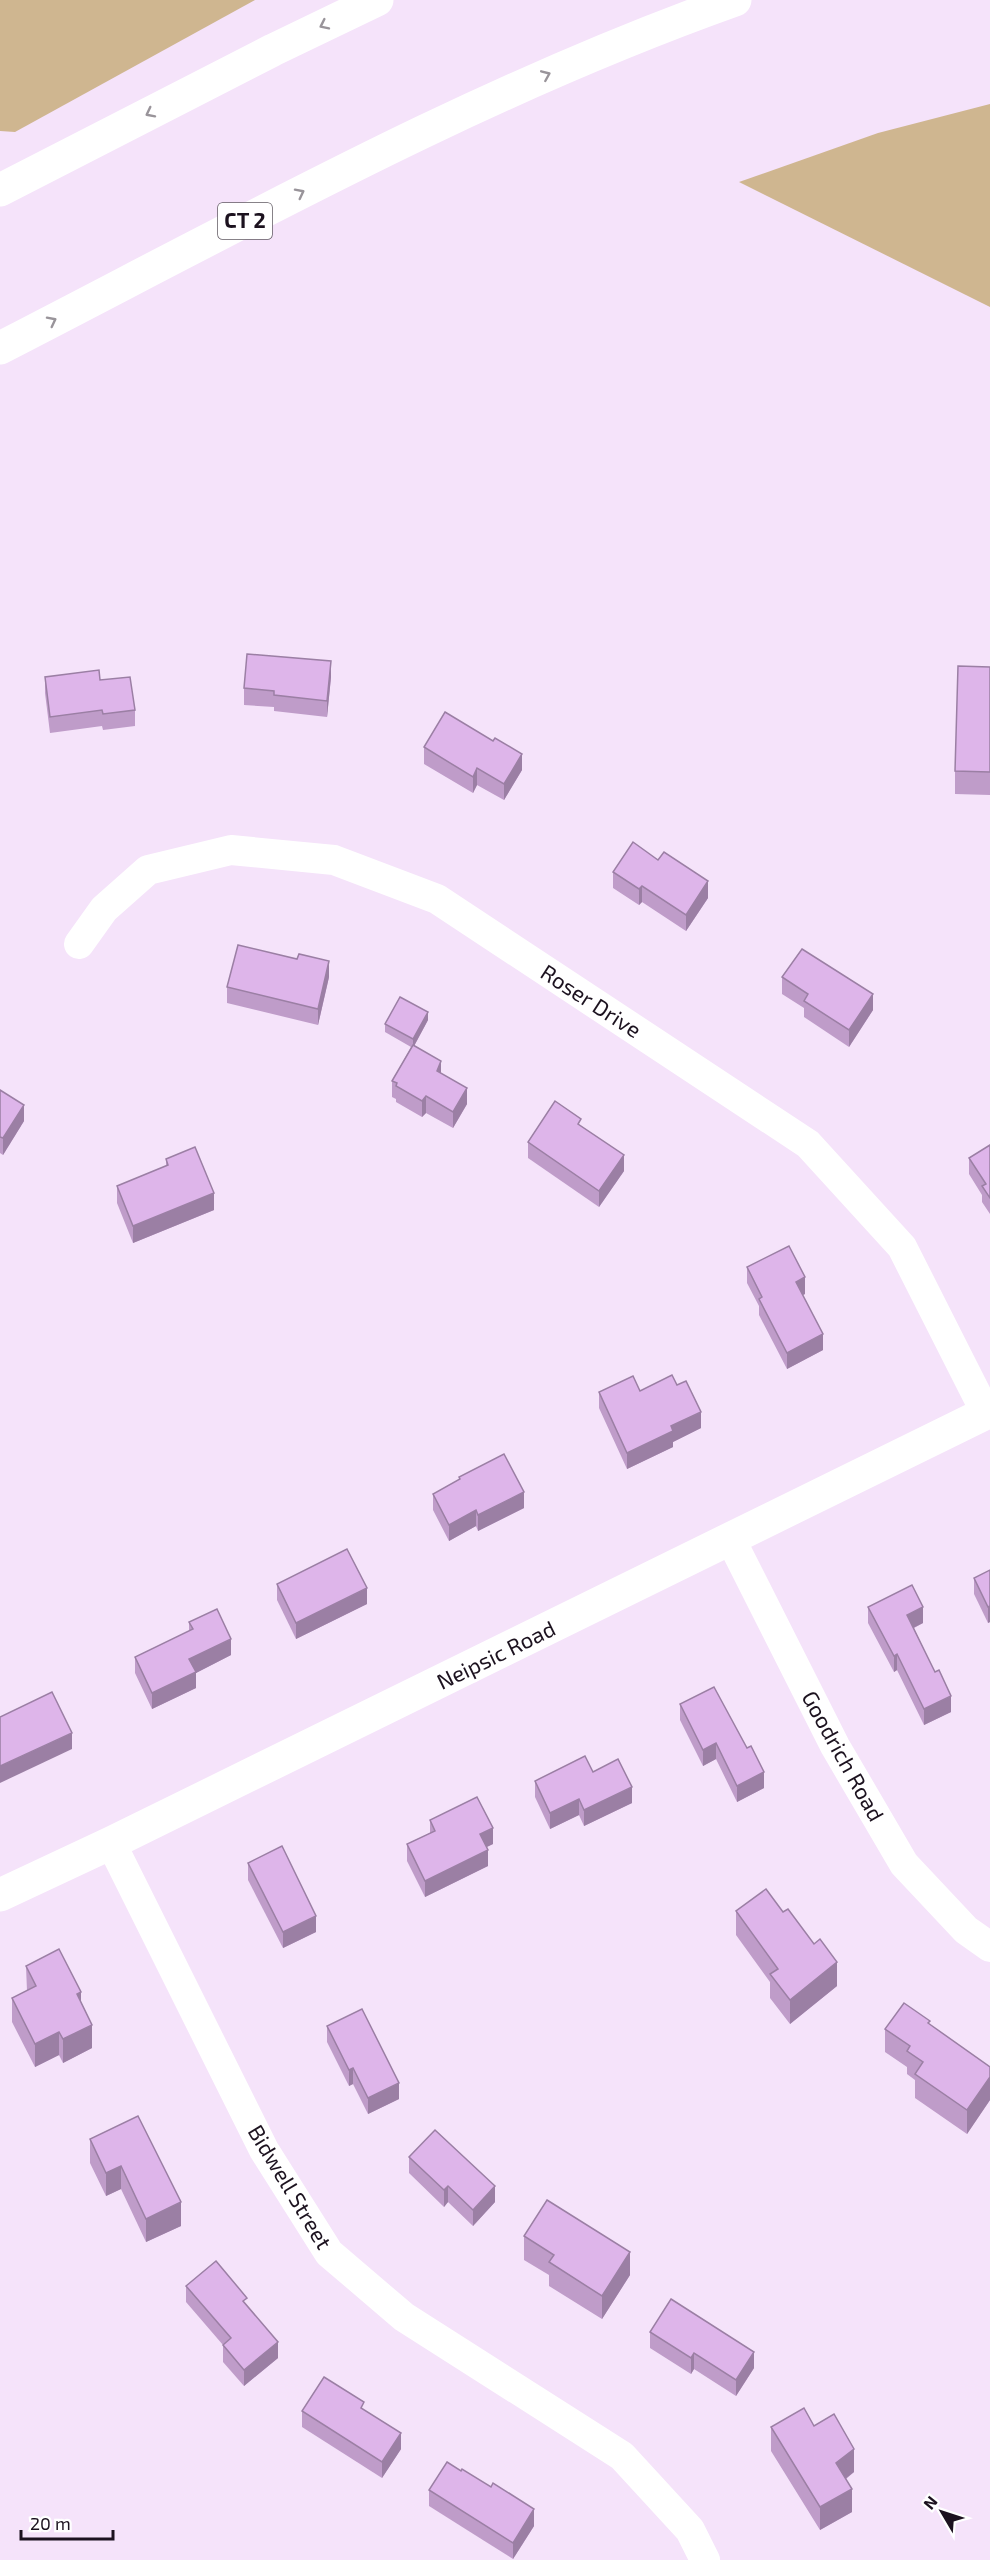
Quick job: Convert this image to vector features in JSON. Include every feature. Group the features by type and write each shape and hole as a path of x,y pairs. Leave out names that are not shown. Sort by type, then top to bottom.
{"main road":[{"path":"0,190 235,69 377,0"},
{"name":"CT 2","path":"0,348 300,193 463,112 581,59 735,0"},
{"name":"Neipsic Road","path":"0,1895 731,1540 988,1412"}],"street":[{"name":"Roser Drive","path":"79,944 104,909 148,870 231,850 334,860 437,899 808,1144 902,1247 988,1412"},
{"name":"Goodrich Road","path":"731,1540 835,1746 904,1864 966,1930 990,1947"},
{"name":"Bidwell Street","path":"111,1843 264,2150 329,2253 404,2317 622,2456 690,2530 705,2560"}],"shaded area":[{"path":"0,0 255,0 15,132 0,131"},
{"path":"990,104 990,307 739,182 878,133"}],"building":[{"path":"247,654 331,661 327,701 274,695 274,691 244,688"},
{"path":"958,666 990,667 990,772 955,771"},
{"path":"99,670 100,680 130,677 135,710 103,714 102,710 50,717 45,677"},
{"path":"445,712 493,741 495,738 522,754 504,784 477,768 473,777 424,747"},
{"path":"633,842 658,860 664,852 708,881 686,915 642,886 639,889 613,872"},
{"path":"238,945 297,959 299,954 329,961 318,1009 227,987"},
{"path":"802,949 873,994 849,1030 804,1001 808,994 782,977"},
{"path":"400,997 428,1012 413,1039 385,1024"},
{"path":"413,1045 441,1061 437,1071 467,1088 453,1112 426,1096 422,1101 396,1086 397,1083 392,1081"},
{"path":"0,1090 24,1105 3,1138 0,1137"},
{"path":"555,1101 581,1119 578,1124 624,1155 599,1191 528,1142"},
{"path":"990,1145 990,1198 982,1186 986,1184 969,1158"},
{"path":"195,1147 214,1193 133,1226 117,1186 168,1165 166,1159"},
{"path":"789,1246 805,1277 796,1282 823,1334 787,1353 759,1299 762,1297 747,1267"},
{"path":"672,1375 677,1385 686,1381 701,1412 671,1426 673,1431 627,1453 599,1392 633,1376 640,1391"},
{"path":"504,1454 524,1492 478,1515 476,1510 449,1525 433,1494 460,1479 459,1477"},
{"path":"347,1549 367,1588 296,1623 277,1584"},
{"path":"990,1570 990,1606 988,1607 974,1578"},
{"path":"912,1585 923,1607 907,1615 935,1672 939,1670 951,1696 924,1709 897,1654 894,1656 868,1607"},
{"path":"217,1609 231,1639 189,1659 196,1672 152,1693 135,1657 193,1629 189,1622"},
{"path":"714,1687 747,1748 751,1746 764,1772 737,1786 716,1743 703,1750 680,1704"},
{"path":"52,1692 72,1733 0,1766 0,1717"},
{"path":"585,1756 593,1772 618,1759 632,1787 584,1810 579,1799 550,1813 535,1781"},
{"path":"477,1797 493,1828 480,1834 488,1850 425,1881 407,1844 435,1831 430,1820"},
{"path":"282,1846 316,1916 283,1932 248,1863"},
{"path":"766,1889 783,1912 788,1909 814,1944 820,1939 837,1962 790,2000 770,1974 778,1969 736,1911"},
{"path":"59,1949 81,1992 77,1994 92,2025 63,2039 59,2032 35,2044 12,1998 36,1986 26,1966"},
{"path":"904,2003 990,2067 990,2077 967,2110 915,2074 923,2062 907,2051 910,2046 885,2029"},
{"path":"362,2009 399,2083 368,2098 353,2068 349,2070 327,2026"},
{"path":"138,2116 181,2202 146,2219 121,2166 106,2173 90,2139"},
{"path":"435,2130 495,2186 473,2210 448,2186 444,2190 409,2157"},
{"path":"547,2200 630,2252 602,2296 549,2262 554,2255 524,2236"},
{"path":"216,2261 247,2298 243,2301 278,2342 244,2370 223,2345 231,2338 186,2286"},
{"path":"671,2299 754,2352 736,2380 694,2353 691,2358 650,2332"},
{"path":"324,2377 364,2402 361,2408 401,2433 382,2462 302,2411"},
{"path":"804,2408 814,2426 834,2414 854,2449 836,2463 852,2489 820,2507 771,2427"},
{"path":"447,2462 491,2487 493,2483 534,2509 513,2543 429,2490"}]}
